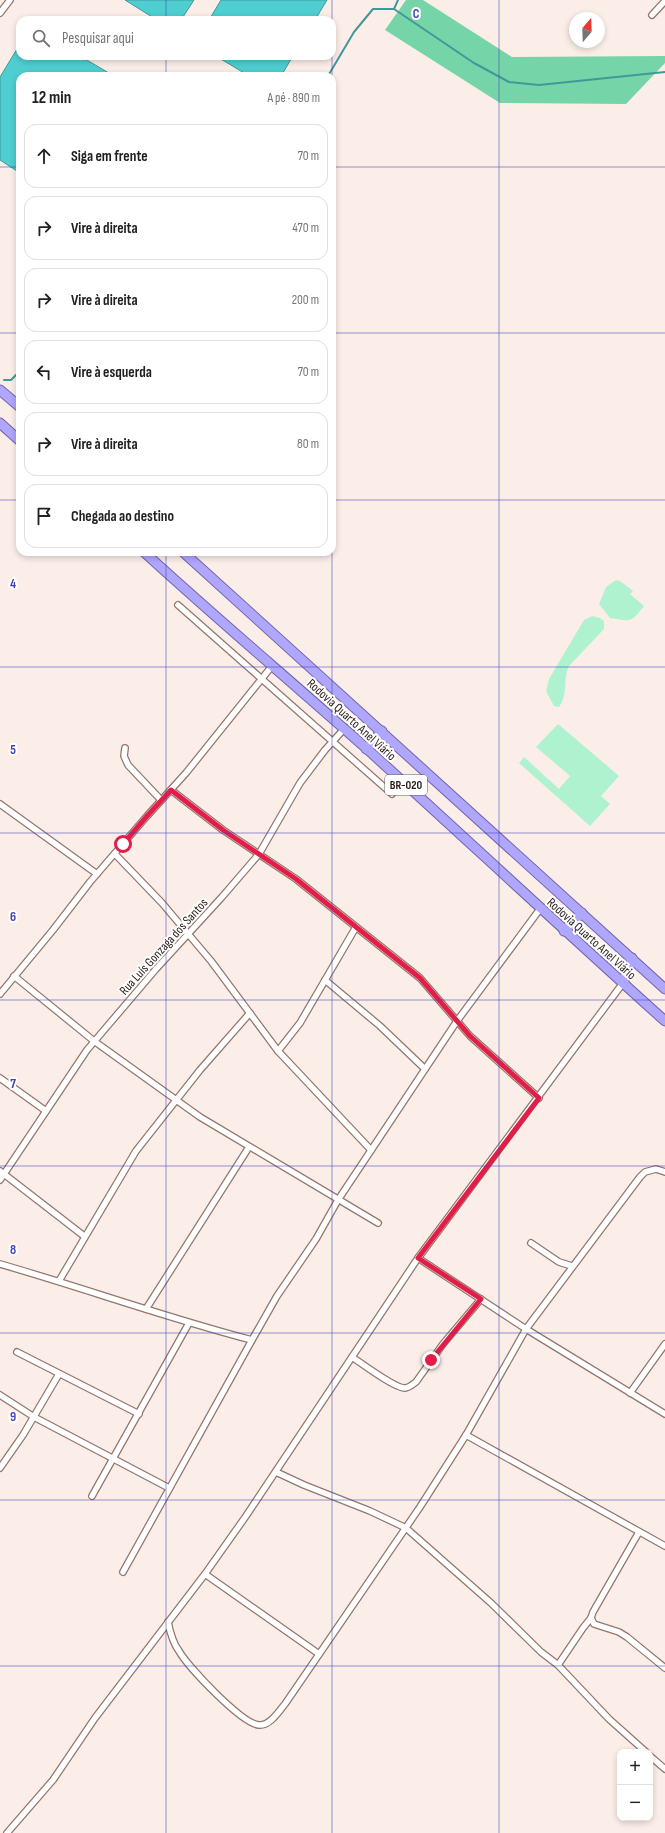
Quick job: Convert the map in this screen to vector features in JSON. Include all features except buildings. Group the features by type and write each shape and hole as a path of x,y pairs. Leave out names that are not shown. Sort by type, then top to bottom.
{"highway":[{"path":"0,390 16,404"},
{"path":"0,423 16,437"},
{"name":"Rodovia Quarto Anel Viário","path":"148,556 344,729 564,931 665,1021"},
{"name":"Rodovia Quarto Anel Viário","path":"187,556 665,989"},
{"path":"366,749 382,731"},
{"path":"564,931 582,913"},
{"path":"623,983 632,958"}],"street":[{"path":"0,13 10,0"},
{"path":"652,15 665,1"},
{"path":"178,605 392,794"},
{"path":"0,994 97,874 200,756 272,666"},
{"name":"Rua Luís Gonzaga dos Santos","path":"0,1180 2,1172 46,1111 94,1040 259,854 300,784 344,729"},
{"path":"126,748 124,756 128,765 161,800"},
{"path":"171,790 223,830 296,879 420,978 457,1021 491,1056 539,1098"},
{"path":"0,804 97,874"},
{"path":"115,854 188,934 227,981 278,1051 371,1150"},
{"path":"123,1572 277,1296 316,1239 338,1200 457,1021 540,909"},
{"path":"278,1051 293,1034 356,927"},
{"path":"14,976 94,1040 200,1117 378,1223"},
{"path":"325,980 380,1026 425,1069"},
{"path":"7,1833 61,1769 95,1718 205,1574 276,1472 418,1258 539,1098 623,983"},
{"path":"59,1281 84,1236 136,1151 176,1100 250,1013"},
{"path":"0,1078 46,1111"},
{"path":"146,1309 250,1147"},
{"path":"168,1622 178,1651 193,1670 236,1712 250,1722 259,1725 265,1724 269,1721 285,1704 406,1528 466,1435 526,1328 640,1177 645,1172 652,1169 660,1169 665,1172"},
{"path":"2,1172 84,1236"},
{"path":"531,1243 559,1262 572,1266"},
{"path":"418,1258 526,1328 665,1414"},
{"path":"0,1264 252,1340"},
{"path":"352,1357 396,1385 405,1388 411,1386 416,1382 447,1339 481,1299"},
{"path":"92,1496 189,1322"},
{"path":"630,1393 665,1344"},
{"path":"17,1352 139,1414"},
{"path":"0,1468 34,1417 59,1374"},
{"path":"0,1395 34,1417 169,1488"},
{"path":"466,1435 665,1546"},
{"path":"276,1472 304,1485 370,1511 406,1528 480,1594 541,1652 558,1665 609,1719 643,1749"},
{"path":"558,1665 591,1618 639,1532"},
{"path":"205,1574 319,1654"},
{"path":"591,1618 594,1624 619,1632 627,1637 665,1668"},
{"path":"653,1759 665,1769"}],"green space":[{"path":"406,0 423,0 512,57 665,56 665,63 626,104 500,103 385,30"},
{"path":"616,580 620,581 633,591 630,594 644,606 636,616 630,620 610,618 599,604 606,587"},
{"path":"592,616 600,618 604,621 604,629 569,666 566,677 564,697 559,707 554,706 546,691 549,679 584,620"},
{"path":"558,724 619,776 601,796 610,804 590,826 519,763 524,757 559,789 570,776 536,747"}],"water":[{"path":"125,0 194,0 184,16 151,16"},
{"path":"221,0 327,0 317,16 211,16"},
{"path":"16,51 16,60 87,60 107,72 16,72 16,170 0,160 0,77"},
{"path":"223,60 291,60 283,72 242,72"}],"waterway":[{"path":"398,0 394,9 474,63 509,82 539,85 665,72"},
{"path":"330,72 354,32 373,9 394,9"},
{"path":"4,380 11,380 16,375"}],"route":[{"path":"123,844 171,790 223,830 296,879 420,978 429,986 470,1036 539,1098 418,1258 481,1299 431,1360"}]}
